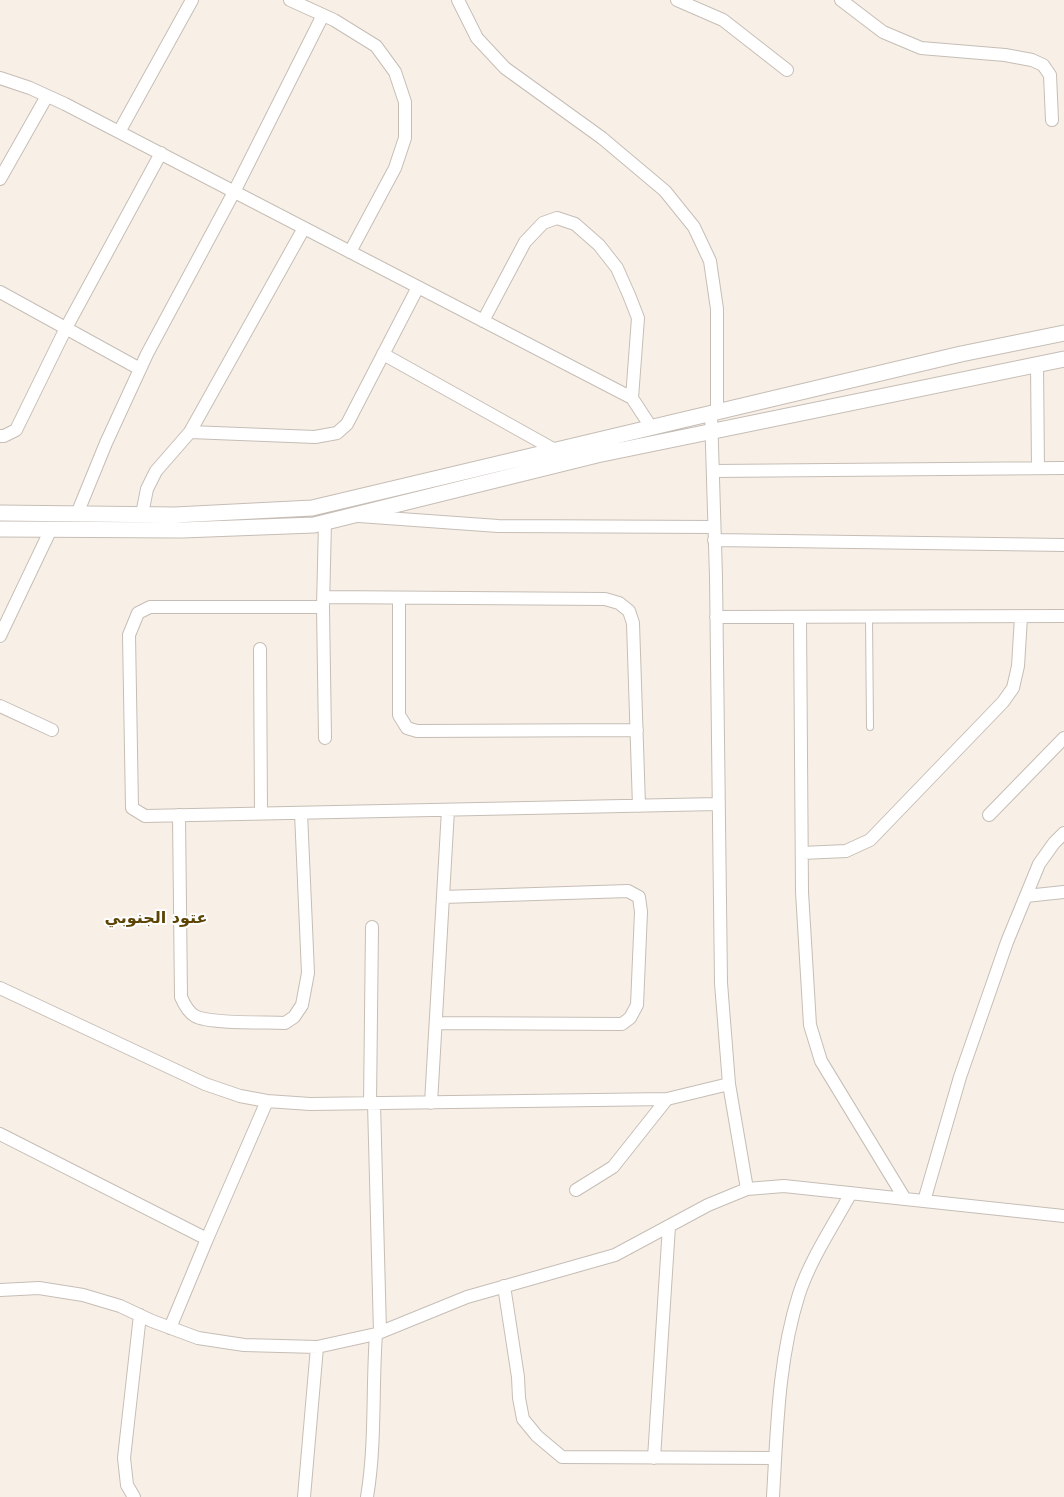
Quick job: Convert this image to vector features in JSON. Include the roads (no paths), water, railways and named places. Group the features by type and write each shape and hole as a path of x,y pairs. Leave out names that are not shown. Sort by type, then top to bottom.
{"street":[{"path":"118,132 192,0"},
{"path":"290,0 323,15 376,46 395,72 405,102 404,138 395,168 350,252"},
{"path":"458,0 477,38 505,68 602,138 665,191 694,226 710,261 717,310 713,431 721,983 729,1084 746,1189"},
{"path":"677,0 723,20 786,70"},
{"path":"841,0 883,32 921,48 1005,55 1032,60 1043,65 1050,75 1052,120"},
{"path":"77,514 140,369 234,192 323,15"},
{"path":"0,78 47,96 161,153 632,398 651,427"},
{"path":"0,179 47,96"},
{"path":"0,436 16,430 66,328 161,153"},
{"path":"483,321 525,242 543,223 557,218 575,224 599,244 617,268 638,318 632,398"},
{"path":"142,514 147,488 156,471 190,432 304,228"},
{"path":"190,432 315,437 337,432 347,424 418,287"},
{"path":"0,292 140,369"},
{"path":"0,513 176,515 312,508 961,354 1064,333"},
{"path":"383,354 556,450"},
{"path":"0,529 182,530 314,525 597,455 1064,360"},
{"path":"1037,365 1038,468"},
{"path":"714,472 1064,468"},
{"path":"352,516 498,526 1064,545"},
{"path":"325,522 325,738"},
{"path":"0,636 51,529"},
{"path":"400,598 399,716 407,728 417,731 637,730"},
{"path":"640,806 633,623 629,610 619,603 605,599 400,598 150,607 138,613 133,622 129,635 132,808 145,816 260,813 301,813 640,806 718,804"},
{"path":"716,617 1064,616"},
{"path":"800,617 802,892 810,1025 822,1061 904,1199"},
{"path":"802,852 846,851 870,840 1003,702 1013,688 1018,666 1021,617"},
{"path":"260,649 260,813"},
{"path":"0,706 52,730"},
{"path":"989,815 1064,738"},
{"path":"431,1103 448,810"},
{"path":"179,815 181,998 185,1007 194,1016 210,1020 285,1023 294,1017 302,1005 308,973 301,813"},
{"path":"924,1201 960,1077 1007,942 1039,864 1064,833"},
{"path":"436,1023 622,1024 630,1018 637,1005 641,912 638,897 628,891 443,898"},
{"path":"1026,896 1064,892"},
{"path":"367,1497 372,1467 378,1333 372,1103 372,928"},
{"path":"0,988 205,1084 240,1096 267,1101 310,1104 667,1100 729,1084"},
{"path":"576,1190 612,1167 667,1100"},
{"path":"170,1328 267,1101"},
{"path":"0,1134 208,1239"},
{"path":"0,1290 39,1288 83,1295 120,1306 198,1338 244,1345 316,1347 378,1333 467,1297 615,1255 708,1205 746,1189 784,1186 1064,1216"},
{"path":"773,1497 780,1385 788,1334 797,1301 813,1259 851,1193"},
{"path":"654,1458 669,1226"},
{"path":"504,1286 523,1419 537,1436 562,1457 775,1458"},
{"path":"134,1497 125,1491 124,1458 140,1315"},
{"path":"304,1497 316,1347"}],"lane":[{"path":"868,617 870,727"}],"district":[{"name":"عتود الجنوبي","path":"156,919"}]}
